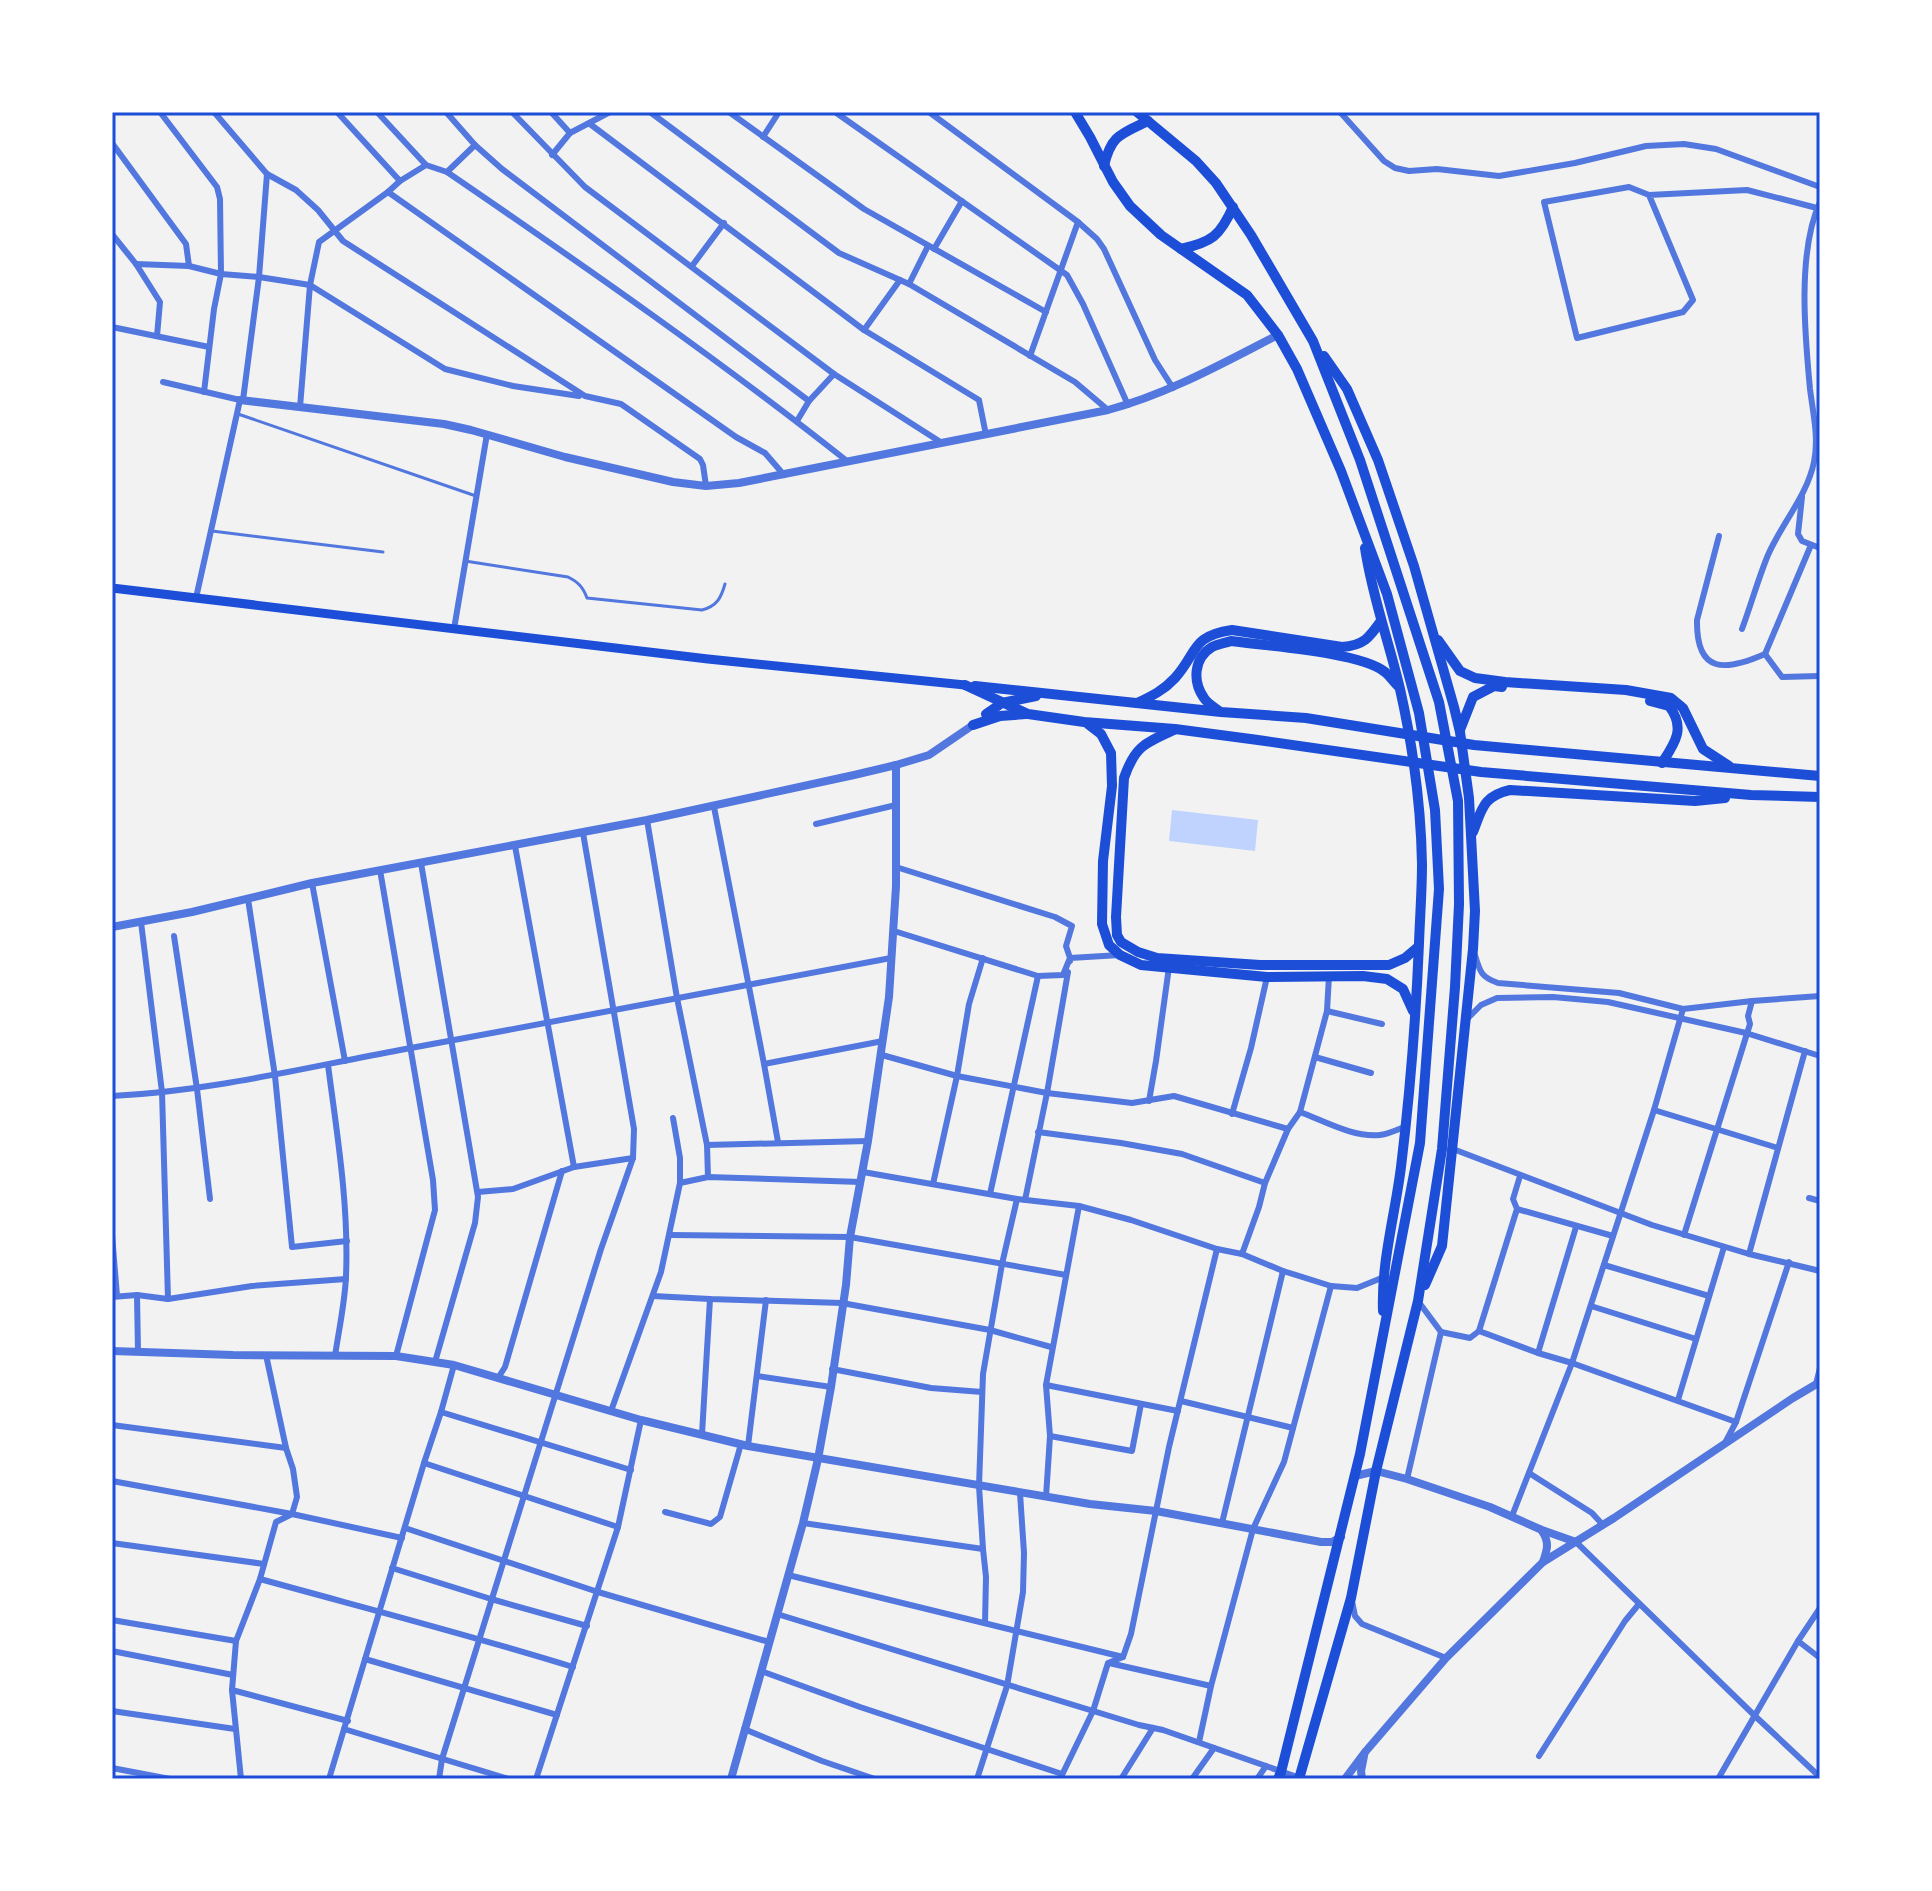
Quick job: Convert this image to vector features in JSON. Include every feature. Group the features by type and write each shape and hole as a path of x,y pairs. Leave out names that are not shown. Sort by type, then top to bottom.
{"main road":[{"path":"1075,112 1113,182 1130,206 1161,235 1247,295 1278,335 1297,369 1341,471 1387,594 1419,713 1435,810 1439,889 1420,1143 1355,1476 1280,1775"},
{"path":"1137,112 1196,161 1216,183 1313,341 1347,389 1378,460 1414,566 1460,732 1472,836 1473,949 1442,1246 1418,1301"},
{"path":"1104,166 1108,148 1121,134 1148,121"},
{"path":"1181,249 1201,245 1223,230 1233,207"},
{"path":"1300,1779 1351,1598 1376,1471 1418,1301 1442,1149 1459,904 1458,801 1439,702 1360,460 1313,341"},
{"path":"1363,530 1369,578 1399,688 1415,770 1422,866 1415,1016 1401,1166 1382,1290 1383,1333"},
{"path":"112,588 749,663 1136,704 1306,718 1474,745 1820,776"},
{"path":"1136,704 1160,692 1177,676 1195,646 1217,632 1232,630 1342,647 1357,646 1370,636 1381,621"},
{"path":"1433,632 1460,671 1475,678 1626,690 1671,698 1683,708 1703,749 1734,769"},
{"path":"1221,712 1205,700 1198,686 1196,670 1201,656 1214,645 1231,641 1342,656 1385,671 1399,688"},
{"path":"965,685 1028,714"},
{"path":"1460,732 1473,697 1494,686 1638,698 1669,706 1676,715 1677,740 1662,763"},
{"path":"979,693 988,702 986,714"},
{"path":"973,725 1002,703 1046,694"},
{"path":"973,725 1000,716 1028,714 1175,729 1481,772 1751,795 1820,797"},
{"path":"1086,722 1101,734 1111,753 1112,786 1103,861 1102,924 1109,945 1120,955 1141,965 1267,977 1387,979 1403,989 1415,1016"},
{"path":"1175,729 1141,746 1130,760 1124,778 1116,917 1117,935 1121,942 1157,958 1260,965 1389,965 1405,958 1418,947"},
{"path":"1472,836 1484,803 1510,790 1695,801 1751,795"}],"street":[{"path":"160,112 217,187 220,199 221,274 204,392"},
{"path":"214,112 267,174 296,190 318,210 343,241 585,396"},
{"path":"337,112 400,181"},
{"path":"377,112 426,165 447,172 561,250 797,421 848,462"},
{"path":"446,112 475,145 502,169 809,401"},
{"path":"512,112 585,187 834,374 943,443"},
{"path":"551,112 570,133"},
{"path":"552,155 570,133 610,112"},
{"path":"650,112 839,253 909,284 1075,382 1108,410"},
{"path":"729,112 864,209 1046,312"},
{"path":"763,137 779,112"},
{"path":"835,112 1067,275 1128,405"},
{"path":"848,120 853,112"},
{"path":"929,112 1097,239 1155,360 1173,388"},
{"path":"1340,112 1384,161 1395,168 1409,171 1437,169 1499,176 1575,163 1646,146 1684,144 1716,149 1820,187"},
{"path":"590,124 864,330 979,400 986,435"},
{"path":"112,143 186,244 189,266"},
{"path":"447,172 475,145"},
{"path":"300,407 310,285 319,242 426,165"},
{"path":"196,598 242,400 259,277 267,174"},
{"path":"1649,195 1693,300 1683,312 1577,338 1544,202 1629,187 1649,195 1747,190 1819,205 1808,250 1805,291 1816,446 1812,470 1803,493 1769,554 1742,629"},
{"path":"388,192 736,437 765,453 784,475"},
{"path":"909,284 962,201"},
{"path":"1030,356 1078,222"},
{"path":"692,266 724,223"},
{"path":"112,234 160,302 157,336"},
{"path":"136,264 189,266 221,274 310,285 445,369 513,386 621,404 700,459 706,486"},
{"path":"864,330 900,280"},
{"path":"112,327 209,347"},
{"path":"163,382 242,400 444,424 565,457 673,482 706,486 784,475 1128,405 1173,388 1278,335"},
{"path":"797,421 809,401 834,374"},
{"path":"454,629 487,434"},
{"path":"1803,493 1798,534 1802,541 1820,548"},
{"path":"1719,536 1696,630 1702,651 1708,659 1726,667 1765,654 1811,545"},
{"path":"1765,654 1782,677 1820,676"},
{"path":"112,927 312,883 714,807 896,765 929,755 973,725"},
{"path":"731,1779 803,1523 831,1387 850,1237 882,1055 894,931 896,765"},
{"path":"816,824 896,805"},
{"path":"714,807 778,1142"},
{"path":"647,820 677,998 707,1145 708,1177"},
{"path":"439,1779 442,1759 491,1599 601,1249 633,1158 634,1129 583,833"},
{"path":"515,846 574,1167"},
{"path":"421,863 478,1192 475,1223 435,1362"},
{"path":"896,867 1055,917 1072,926 1066,946 1070,958 1047,1093 1002,1264 982,1392 979,1486 986,1577 985,1623"},
{"path":"380,870 433,1180 435,1210 396,1356"},
{"path":"312,883 345,1061"},
{"path":"248,899 275,1076 292,1247 347,1241"},
{"path":"141,922 162,1092 168,1299"},
{"path":"894,931 1038,976 1063,975 1070,958"},
{"path":"174,936 210,1199"},
{"path":"1473,949 1481,972 1487,979 1498,983 1619,993 1683,1009 1820,996"},
{"path":"1070,958 1120,955"},
{"path":"112,1096 197,1089 275,1076 891,958"},
{"path":"933,1184 969,1004 983,958"},
{"path":"1149,1101 1169,967"},
{"path":"990,1194 1038,976"},
{"path":"1242,1254 1265,1183 1288,1129 1300,1112 1327,1011 1329,976"},
{"path":"1232,1114 1267,977"},
{"path":"1466,1020 1481,1005 1497,998 1553,997 1608,1002 1746,1033 1820,1056"},
{"path":"1684,1235 1750,1024 1748,1016 1752,1001"},
{"path":"1512,1516 1572,1363 1654,1110 1683,1009"},
{"path":"1327,1011 1382,1024"},
{"path":"764,1064 883,1041"},
{"path":"1749,1254 1805,1051"},
{"path":"882,1055 957,1076 1047,1093 1132,1103 1174,1096 1288,1129"},
{"path":"1315,1057 1371,1073"},
{"path":"328,1065 347,1241 346,1279 335,1356"},
{"path":"1654,1110 1778,1148"},
{"path":"1300,1112 1369,1135 1404,1127"},
{"path":"611,1411 653,1296 670,1235 680,1183 680,1158 673,1118"},
{"path":"1038,1132 1182,1154 1265,1183"},
{"path":"707,1145 868,1141"},
{"path":"1453,1149 1684,1235 1820,1271"},
{"path":"478,1192 513,1189 574,1167 633,1158"},
{"path":"498,1378 505,1367 562,1171"},
{"path":"1418,1301 1441,1332 1470,1338 1479,1331 1517,1209 1513,1199 1520,1176"},
{"path":"680,1183 708,1177 862,1177 933,1184 1021,1200 1079,1206 1242,1254 1331,1286 1357,1288 1384,1277"},
{"path":"1809,1198 1820,1201"},
{"path":"1046,1497 1050,1436 1046,1385 1079,1206"},
{"path":"1517,1209 1613,1236"},
{"path":"1538,1353 1576,1227"},
{"path":"112,1235 114,1296 168,1299 252,1286 346,1279"},
{"path":"670,1235 850,1237 1066,1275"},
{"path":"1678,1400 1724,1247"},
{"path":"1108,1663 1123,1657 1131,1634 1178,1411 1217,1249"},
{"path":"1725,1443 1736,1422 1789,1262"},
{"path":"1604,1265 1709,1296"},
{"path":"1222,1523 1283,1271"},
{"path":"1199,1742 1253,1529 1284,1462 1331,1286"},
{"path":"137,1295 138,1352"},
{"path":"653,1296 842,1303 990,1330 1051,1347"},
{"path":"702,1434 710,1299"},
{"path":"665,1512 711,1524 720,1517 745,1445 766,1300"},
{"path":"1591,1306 1696,1339"},
{"path":"1479,1331 1736,1422"},
{"path":"1407,1479 1441,1332"},
{"path":"112,1351 396,1356 454,1365 641,1420 818,1459 1090,1504 1156,1511 1329,1543 1341,1537"},
{"path":"241,1779 232,1690 236,1641 260,1579 276,1522 292,1514 297,1497 266,1355"},
{"path":"329,1779 454,1365"},
{"path":"1345,1779 1446,1658 1543,1562 1818,1383 1820,1368"},
{"path":"832,1369 931,1388 982,1392"},
{"path":"757,1376 831,1387"},
{"path":"1046,1385 1178,1411"},
{"path":"1181,1401 1293,1428"},
{"path":"1050,1436 1132,1451 1141,1404"},
{"path":"441,1412 631,1470"},
{"path":"536,1779 618,1527 641,1420"},
{"path":"112,1425 286,1448"},
{"path":"424,1463 618,1527"},
{"path":"1355,1476 1376,1471 1407,1479 1576,1542 1820,1777"},
{"path":"1529,1473 1592,1513 1603,1525"},
{"path":"112,1481 402,1538"},
{"path":"977,1779 1007,1686 1023,1592 1020,1493"},
{"path":"803,1523 983,1549"},
{"path":"405,1528 670,1615 769,1642"},
{"path":"1542,1530 1548,1546 1543,1562"},
{"path":"112,1543 264,1564"},
{"path":"392,1568 587,1626"},
{"path":"788,1575 1123,1657"},
{"path":"260,1579 479,1638 573,1667"},
{"path":"1351,1598 1355,1616 1362,1624 1446,1658"},
{"path":"1539,1756 1639,1604"},
{"path":"1721,1778 1798,1641 1820,1608"},
{"path":"777,1614 1199,1742 1266,1766 1280,1775 1300,1779"},
{"path":"112,1620 236,1641"},
{"path":"1798,1641 1820,1658"},
{"path":"112,1651 233,1675"},
{"path":"365,1659 557,1715"},
{"path":"1108,1663 1211,1686"},
{"path":"761,1671 1061,1777 1093,1711 1108,1663"},
{"path":"232,1690 348,1721"},
{"path":"112,1711 235,1729"},
{"path":"1121,1779 1153,1728"},
{"path":"344,1729 509,1779"},
{"path":"744,1729 875,1779"},
{"path":"1192,1779 1214,1748"},
{"path":"1362,1779 1366,1751"},
{"path":"1257,1779 1266,1766"},
{"path":"112,1768 170,1779"}],"lane":[{"path":"237,414 476,496"},
{"path":"211,531 383,552"},
{"path":"465,561 568,577 584,589 587,598 702,610 717,604 725,584"}],"water":[{"path":"1172,810 1258,820 1255,851 1169,841"}]}
